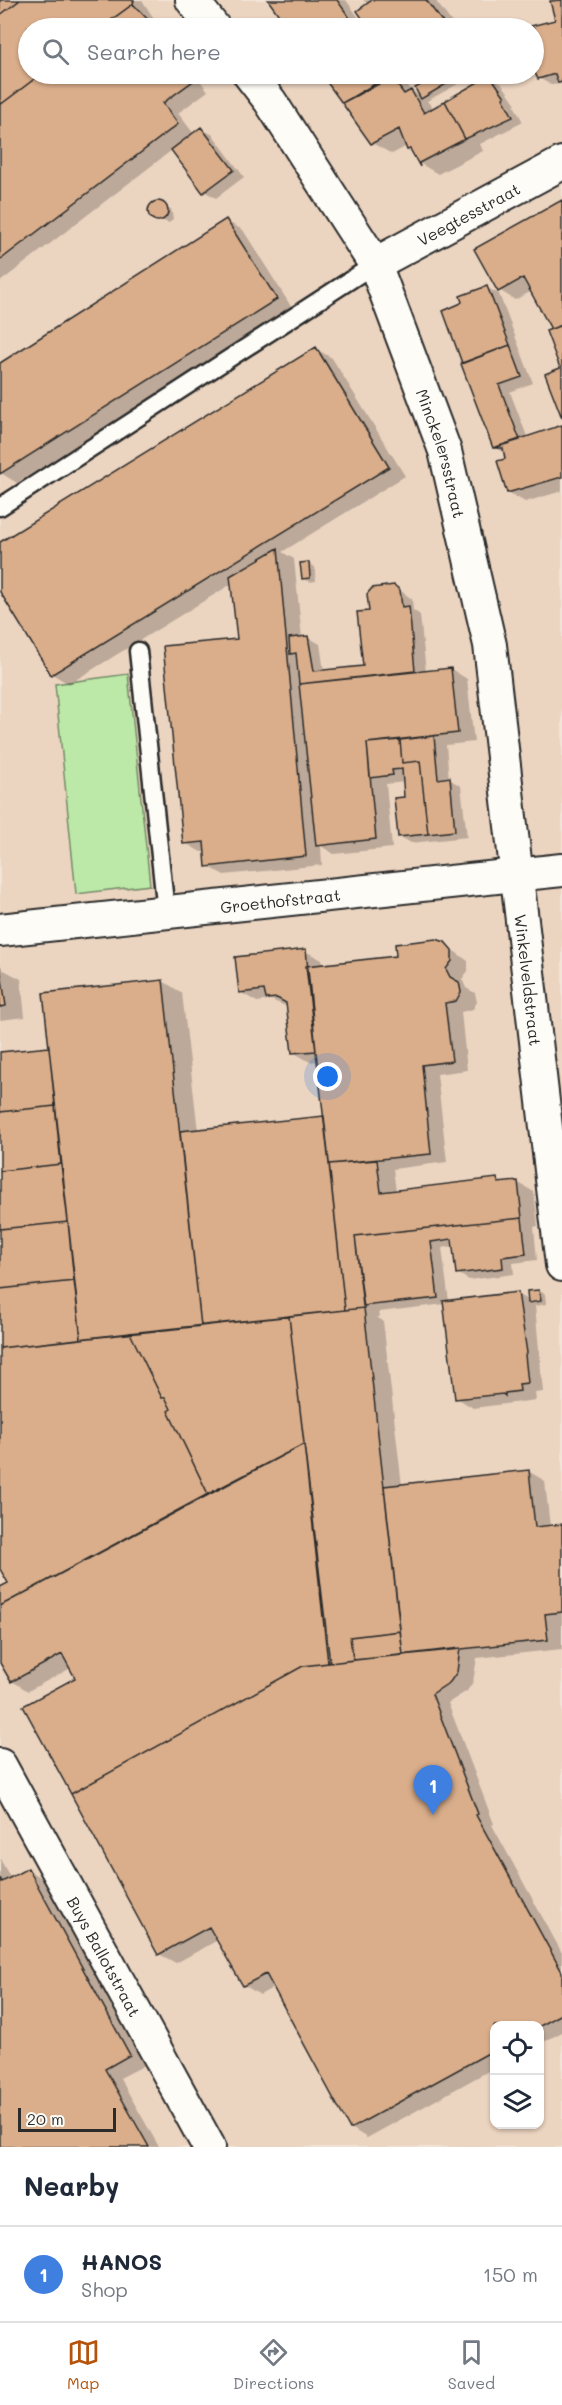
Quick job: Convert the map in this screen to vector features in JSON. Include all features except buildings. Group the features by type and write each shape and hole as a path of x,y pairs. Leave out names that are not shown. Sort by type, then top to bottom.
{"street":[{"path":"192,0 206,18"},
{"name":"Minckelersstraat","path":"257,84 375,264 448,463 490,645 518,875"},
{"name":"Veegtesstraat","path":"375,264 562,163"},
{"name":"Groethofstraat","path":"0,930 562,870"},
{"name":"Winkelveldstraat","path":"518,875 562,1265"},
{"name":"Buys Ballotstraat","path":"0,1765 209,2147"}],"lane":[{"path":"0,507 375,264"},
{"path":"138,651 166,912"}],"shaded area":[{"path":"0,0 562,0 562,2147 0,2147"}],"green space":[{"path":"128,674 150,885 76,894 55,684"}],"place":[{"name":"HANOS","path":"433,1815"}]}
